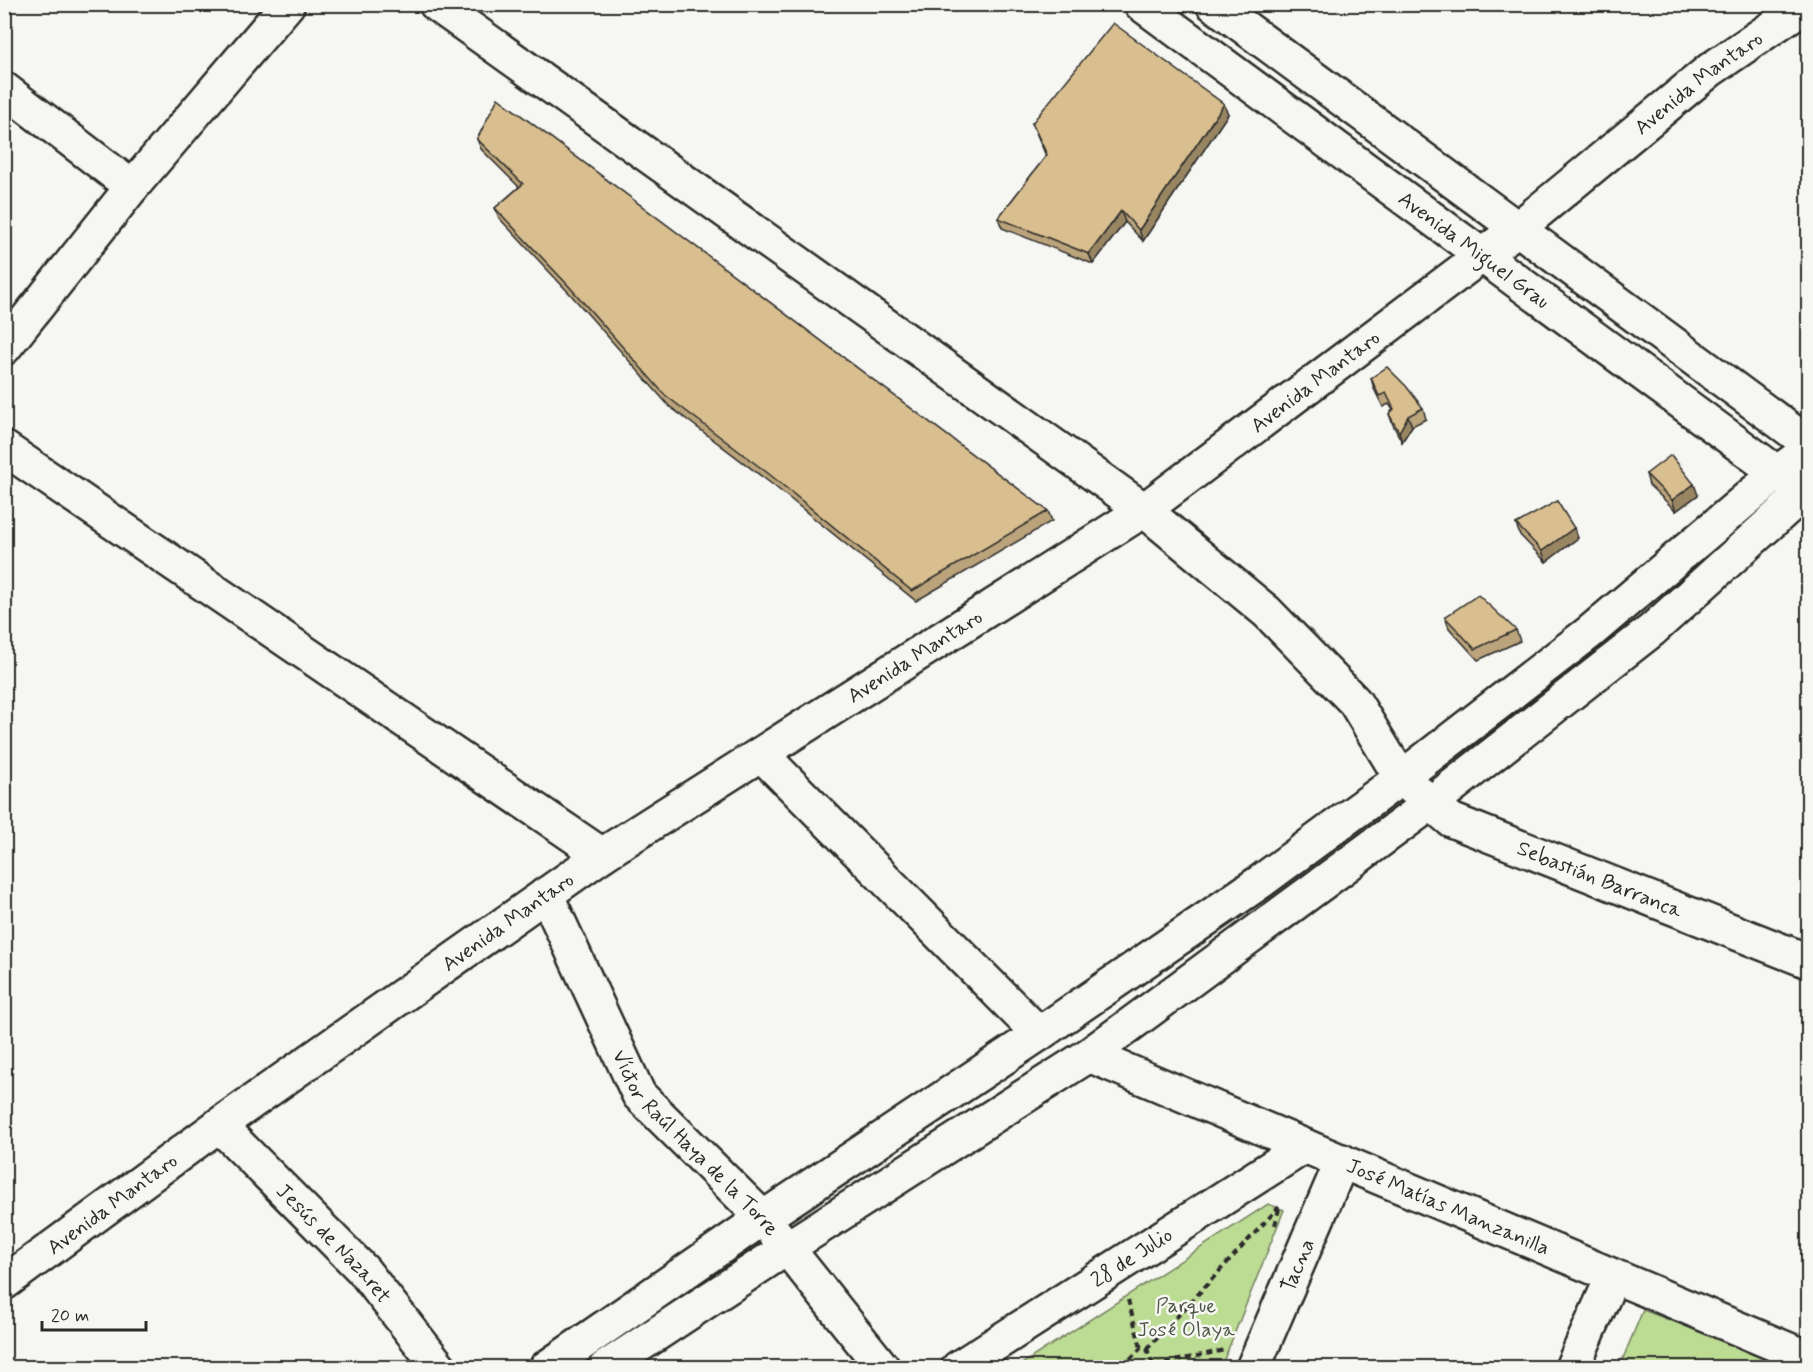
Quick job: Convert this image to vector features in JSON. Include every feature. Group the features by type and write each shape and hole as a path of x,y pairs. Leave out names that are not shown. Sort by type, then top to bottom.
{"street":[{"path":"4,348 132,187 288,4"},
{"name":"Sebastián Barranca","path":"436,4 1144,510 1267,612 1355,702 1401,778 1450,820 1809,961"},
{"name":"Avenida Miguel Grau","path":"1141,4 1777,473 1807,492"},
{"name":"Avenida Miguel Grau","path":"1213,4 1809,443"},
{"name":"Avenida Mantaro","path":"4,1283 219,1125 602,855 1144,510 1517,229 1710,70 1807,4"},
{"path":"4,89 132,187"},
{"path":"4,448 602,855"},
{"path":"546,1368 763,1218 1039,1034 1260,882 1401,778 1590,632 1777,473 1809,450"},
{"path":"605,1368 787,1248 1089,1055 1431,803 1652,630 1807,492"},
{"path":"761,754 1039,1034"},
{"name":"Víctor Raúl Haya de la Torre","path":"546,894 639,1095 763,1218 882,1368"},
{"name":"José Matías Manzanilla","path":"1089,1055 1809,1358"},
{"name":"Jesús de Nazaret","path":"219,1125 364,1271 440,1368"},
{"name":"28 de Julio","path":"958,1368 1305,1146"},
{"name":"Tacna","path":"1244,1357 1342,1161"},
{"path":"1572,1368 1613,1276"}],"path":[{"path":"1261,1216 1281,1204"},
{"path":"1274,1226 1281,1204"},
{"path":"1147,1349 1281,1204"},
{"path":"1117,1302 1127,1296 1141,1348"},
{"path":"1141,1348 1147,1349"},
{"path":"1125,1368 1127,1362 1141,1348"},
{"path":"1147,1349 1155,1366 1244,1357"}],"green space":[{"name":"Parque José Olaya","path":"1268,1204 1284,1210 1221,1367 1017,1367"},
{"path":"1643,1310 1794,1367 1619,1368"}],"building":[{"path":"1113,23 1224,104 1139,230 1121,211 1089,254 998,218 1047,155 1032,123"},
{"path":"498,98 1048,511 912,591 769,474 665,395 567,284 495,208 523,184 477,139"},
{"path":"1387,367 1423,408 1408,416 1399,432 1389,414 1394,409 1386,393 1379,396 1371,378"},
{"path":"1671,455 1694,484 1672,500 1646,474"},
{"path":"1557,501 1574,528 1542,551 1516,524"},
{"path":"1478,595 1516,630 1475,649 1445,617"}]}
